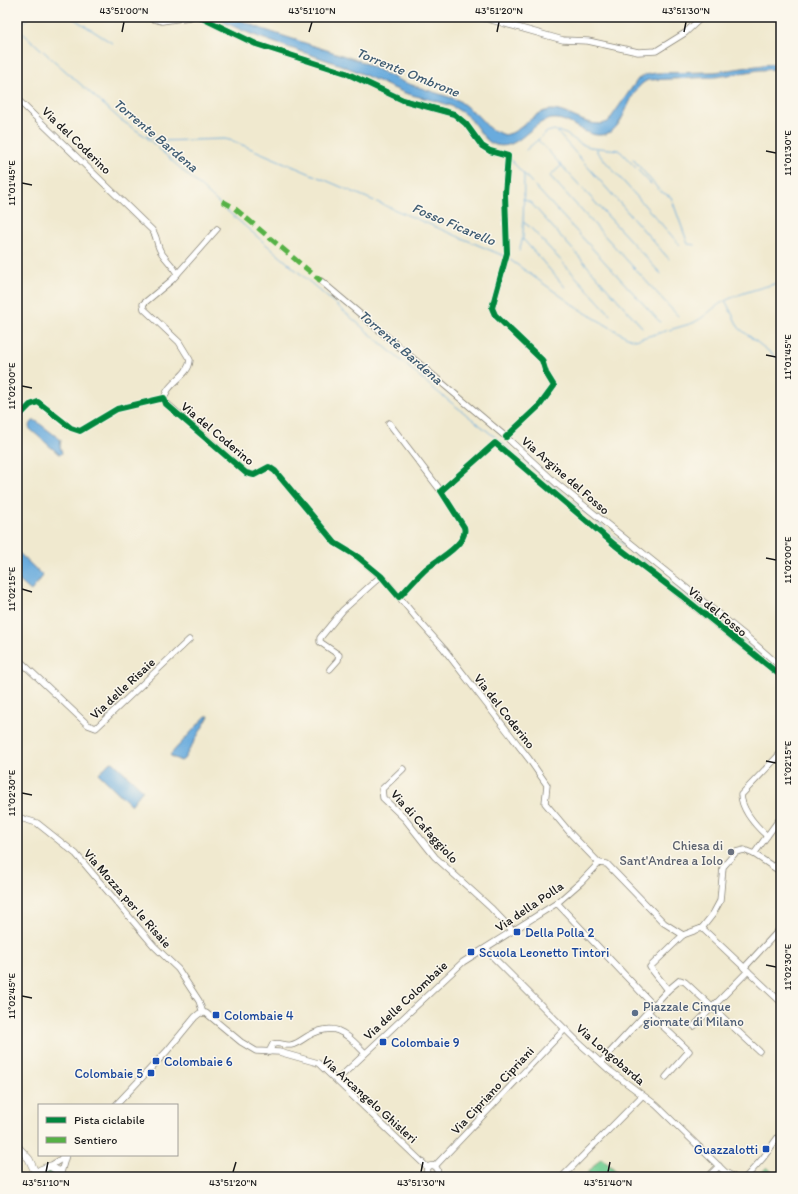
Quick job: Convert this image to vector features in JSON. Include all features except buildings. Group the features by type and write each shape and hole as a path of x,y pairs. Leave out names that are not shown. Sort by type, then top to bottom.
{"main road":[{"path":"17,1146 29,1159 37,1176"},
{"path":"29,1159 56,1169 60,1176"},
{"path":"37,1176 40,1170 48,1166"}],"street":[{"path":"147,17 162,21 190,17"},
{"path":"200,17 256,44 346,73 403,100 454,114 466,124 482,146 490,151 508,156 504,194 507,253 492,308 495,315 542,360 546,373 554,386 540,405 506,437"},
{"path":"481,17 562,40 588,41 638,52 656,51 685,32 702,17"},
{"name":"Via del Coderino","path":"17,99 152,230 156,235 159,248 174,266 177,274 143,304 144,309 179,342 190,360 188,368 166,391 164,398 166,404 246,473 254,475 269,467 275,471 335,543 358,557 381,576 444,649 529,759 547,785 545,803 571,834 599,863 607,864 664,923 683,935"},
{"path":"177,274 217,229"},
{"name":"Via Argine del Fosso","path":"321,281 506,437 562,488 747,637 781,667"},
{"path":"389,423 441,491 464,527 464,536 444,557 427,568 399,598"},
{"path":"441,491 496,443"},
{"name":"Via del Fosso","path":"641,564 781,676"},
{"path":"330,669 338,660 339,655 320,642 320,638 343,610 381,576"},
{"name":"Via delle Risaie","path":"17,658 88,725 96,728 189,640"},
{"path":"768,836 751,819 740,795 781,753"},
{"name":"Via di Cafaggiolo","path":"403,768 382,789 381,793 383,798 405,819 435,857 492,908 512,930"},
{"name":"Via Mozza per le Risaie","path":"17,816 37,823 76,854 154,946 178,969 200,1001 203,1013"},
{"path":"754,854 778,821"},
{"path":"668,990 650,967 683,935 702,928 713,914 720,901 722,870 733,854 740,850 754,854 781,872"},
{"path":"774,867 781,859"},
{"name":"Via della Polla","path":"487,948 512,930 557,903 581,882 599,863"},
{"path":"557,903 654,1006"},
{"path":"702,928 781,1002"},
{"path":"694,1026 781,928"},
{"name":"Via Longobarda","path":"487,948 490,954 565,1029 601,1062 642,1096 656,1105 719,1166 726,1175 734,1177"},
{"name":"Via delle Colombaie","path":"269,1052 273,1044 277,1043 291,1045 315,1033 328,1029 336,1029 346,1033 364,1052 463,962 474,954 487,948"},
{"path":"601,1062 668,990 678,981 683,980 759,1051"},
{"path":"648,1012 689,1051 666,1077"},
{"path":"117,1104 195,1017 203,1013 210,1014 252,1049 262,1052 269,1052"},
{"name":"Via Cipriano Cipriani","path":"435,1166 565,1029"},
{"name":"Via Arcangelo Ghisleri","path":"269,1052 294,1056 318,1063 428,1168"},
{"path":"337,1080 364,1052"},
{"path":"562,1177 642,1096"},
{"path":"740,1177 747,1176 763,1158 781,1132"},
{"path":"48,1166 60,1160 64,1156"},
{"path":"60,1176 65,1156"},
{"path":"435,1166 438,1170 437,1176 427,1176 428,1168 435,1166"},
{"path":"708,1177 719,1166"}],"green space":[{"path":"601,1158 623,1177 584,1177"},
{"path":"767,1167 776,1177 757,1177"},
{"path":"46,1169 53,1170 58,1177 39,1177 41,1172"}],"water":[{"path":"214,17 233,17 262,29 360,61 403,82 458,100 476,114 490,129 505,135 517,130 538,114 551,110 565,113 593,124 608,122 638,79 644,75 656,73 715,72 777,63 781,63 781,69 759,70 716,77 648,80 636,91 618,124 613,130 606,134 592,134 566,121 552,119 538,125 512,144 504,146 496,145 487,140 471,119 451,106 405,93 347,67 259,37"},
{"path":"33,421 36,421 61,440 60,446 62,453 60,455 30,429 29,426"},
{"path":"17,551 43,576 31,591 17,579"},
{"path":"206,716 209,716 184,759 181,761 172,757 170,755"},
{"path":"113,762 143,790 131,805 99,774 109,763"}],"waterway":[{"path":"24,22 29,17"},
{"path":"71,17 112,43"},
{"name":"Torrente Bardena","path":"17,28 121,120 145,136 224,208 434,389 500,441 629,549 781,672"},
{"path":"526,150 547,132 554,130 566,134 581,144 590,147 619,150 651,184"},
{"path":"559,131 558,133 669,259"},
{"name":"Fosso Ficarello","path":"146,136 160,141 225,139 233,141 504,256"},
{"path":"538,140 661,274"},
{"path":"597,149 597,152 680,245"},
{"path":"510,159 660,322"},
{"path":"633,159 660,191 671,197 688,244 695,245"},
{"path":"562,165 550,176 678,316"},
{"path":"519,251 523,237 524,174"},
{"path":"523,199 531,203 642,327"},
{"path":"523,222 530,227 610,314"},
{"path":"522,238 565,287"},
{"name":"Fosso Ficarello","path":"509,259 579,309 625,336 635,340 693,323 701,319 717,305 728,299 781,282"},
{"path":"726,302 739,328 781,361"}],"marked path":[{"path":"222,201 233,207 321,281"}],"cycle path":[{"path":"200,17 256,44 346,73 403,100 454,114 466,124 482,146 490,151 508,156 505,194 507,253 492,308 495,315 542,360 546,373 554,386 540,405 506,437"},
{"path":"17,418 30,405 38,402 71,428 80,431 117,409 164,398 166,404 246,473 254,475 269,467 275,471 335,543 358,557 381,576 399,597 427,568 451,550 462,539 464,527 441,491 495,443 615,545 682,596 781,676"}],"place":[{"name":"Chiesa di Sant'Andrea a Iolo","path":"731,852"},
{"name":"Della Polla 2","path":"517,932"},
{"name":"Scuola Leonetto Tintori","path":"471,952"},
{"name":"Piazzale Cinque giornate di Milano","path":"635,1013"},
{"name":"Colombaie 4","path":"216,1015"},
{"name":"Colombaie 9","path":"383,1042"},
{"name":"Colombaie 6","path":"156,1061"},
{"name":"Colombaie 5","path":"151,1073"},
{"name":"Guazzalotti","path":"766,1149"}],"water label":[{"name":"Torrente Ombrone","path":"408,72"}]}
